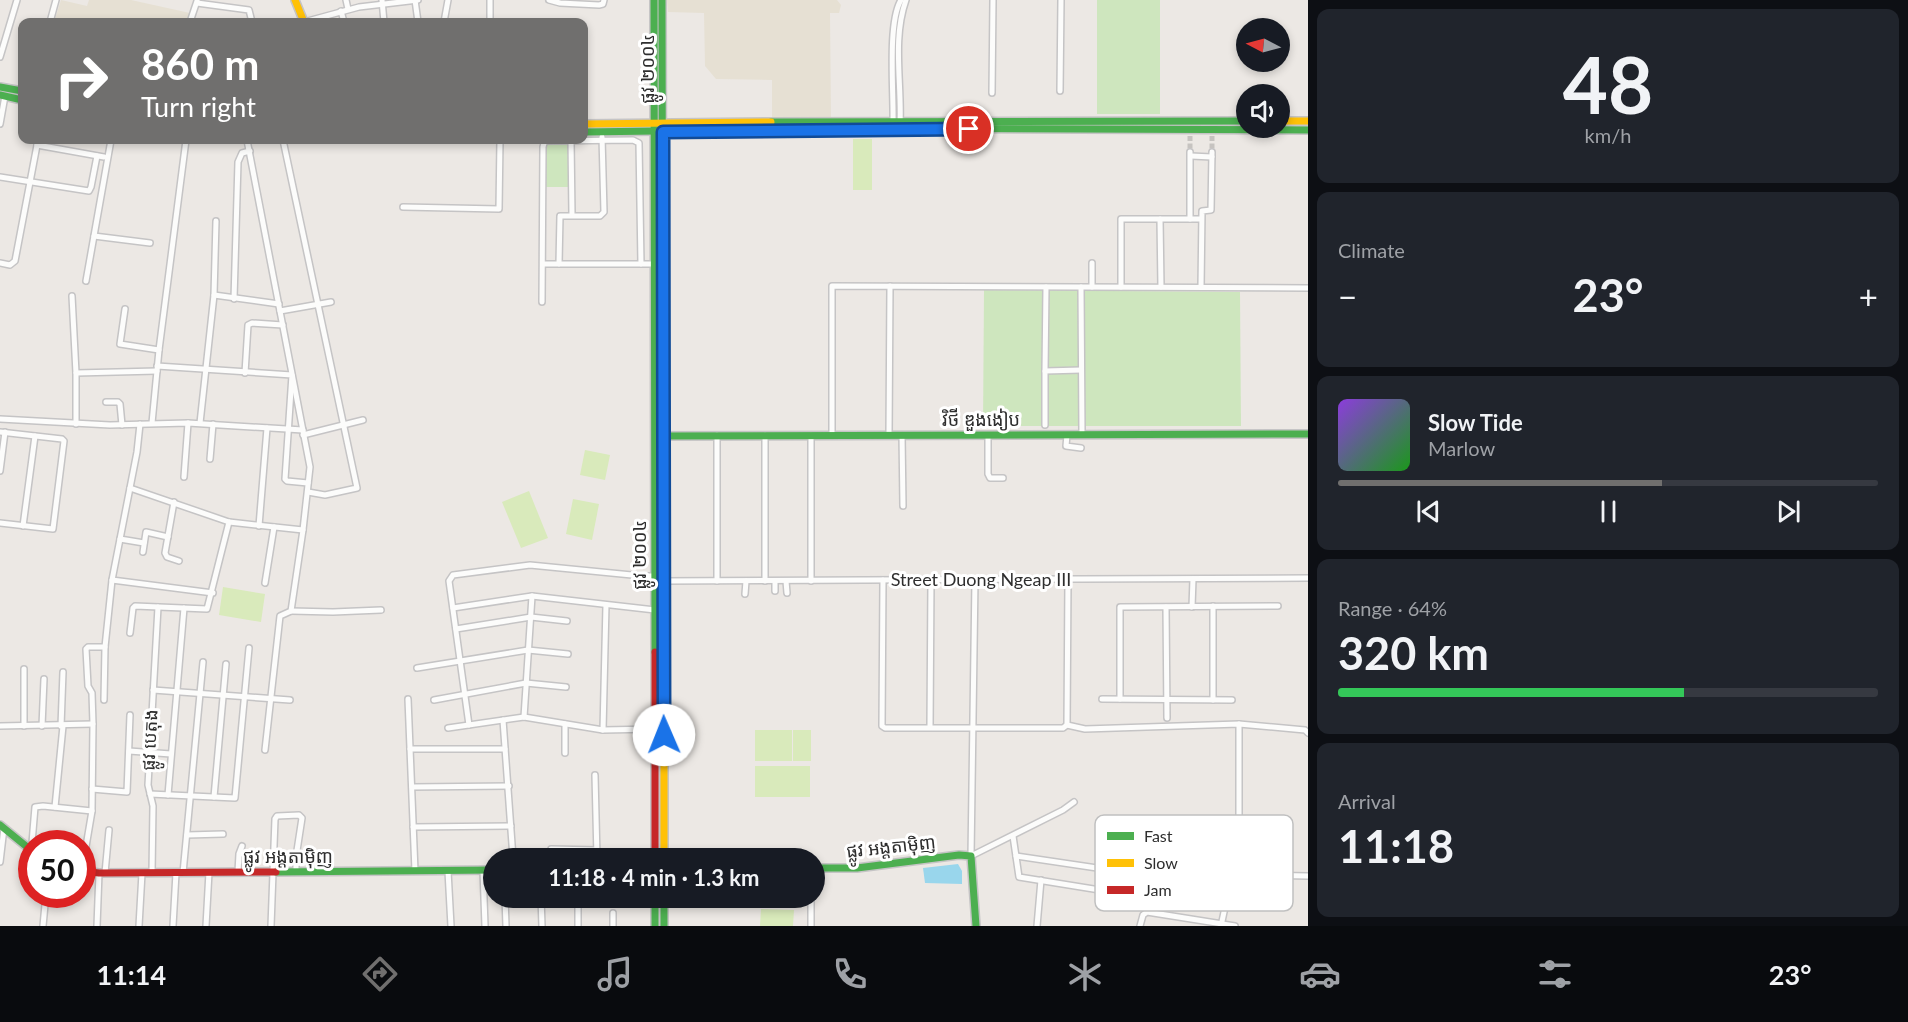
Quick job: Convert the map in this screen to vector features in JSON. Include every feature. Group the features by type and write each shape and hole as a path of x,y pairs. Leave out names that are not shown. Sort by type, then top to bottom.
{"main road":[{"path":"295,0 302,18"},
{"name":"ផ្លូវ ២០០៤","path":"654,0 655,848"},
{"name":"ផ្លូវ ២០០៤","path":"662,0 664,848"},
{"path":"0,87 18,90"},
{"path":"3,96 18,98"},
{"path":"588,133 602,136 654,132 896,125 1236,121"},
{"path":"1290,121 1308,121"},
{"path":"588,124 896,125 1190,133 1308,130"},
{"name":"វិថី ឌួងងៀប","path":"654,436 1308,434"},
{"path":"2,827 18,838"},
{"name":"ផ្លូវ អង្តតាម៉ិញ","path":"825,868 857,868 959,855 971,856"},
{"path":"971,856 976,926"},
{"name":"ផ្លូវ អង្តតាម៉ិញ","path":"96,872 483,870"},
{"path":"655,908 655,926"},
{"path":"664,908 664,926"}],"street":[{"path":"0,57 17,0"},
{"path":"51,18 56,0"},
{"path":"344,18 346,0"},
{"path":"318,18 382,2 413,0 417,18"},
{"path":"445,18 448,0"},
{"path":"490,0 490,18"},
{"path":"549,0 560,3 599,5 603,4 604,0"},
{"path":"896,125 893,33 901,0"},
{"path":"896,125 898,33 906,0"},
{"path":"992,93 993,0"},
{"path":"1060,91 1061,0"},
{"path":"191,18 197,1 249,10 251,18"},
{"path":"382,2 384,18"},
{"path":"0,124 3,96"},
{"path":"1190,121 1190,133"},
{"path":"588,138 602,136 633,140 639,143 641,264"},
{"path":"559,264 559,220 563,215 600,216 604,212 602,136"},
{"path":"0,263 10,265 15,261 37,144"},
{"path":"46,144 106,157"},
{"path":"86,281 110,144"},
{"path":"152,423 185,144"},
{"path":"248,144 310,467 291,611"},
{"path":"284,144 357,488 325,495 308,492"},
{"path":"403,207 499,209 500,144"},
{"path":"542,302 543,147 545,144"},
{"path":"571,144 572,215"},
{"path":"234,298 238,162 242,153 249,151"},
{"path":"1190,211 1211,210 1212,154 1191,154 1190,211 1190,219"},
{"path":"0,177 89,191 92,187 98,156"},
{"path":"1201,287 1202,211"},
{"path":"1121,287 1121,219 1201,219"},
{"path":"1160,219 1161,287"},
{"path":"200,423 214,295 216,221"},
{"path":"94,236 150,243"},
{"path":"1092,263 1092,287"},
{"path":"544,264 663,264"},
{"path":"832,435 832,286 1308,288"},
{"path":"889,435 890,286"},
{"path":"1045,425 1046,287"},
{"path":"1081,287 1082,435"},
{"path":"214,295 279,303"},
{"path":"72,296 76,424"},
{"path":"280,311 330,302"},
{"path":"125,309 120,344 159,350"},
{"path":"245,373 248,325 252,323 283,325"},
{"path":"76,373 157,369 292,375"},
{"path":"1045,371 1081,370"},
{"path":"292,375 285,481 308,483"},
{"path":"106,402 120,404 122,425"},
{"path":"0,419 122,425 200,423 303,432 363,420"},
{"path":"184,477 188,423"},
{"path":"104,700 105,647 112,580 140,424"},
{"path":"210,459 213,424"},
{"path":"259,526 267,428"},
{"path":"0,471 3,432 64,440 53,530 0,523"},
{"path":"717,435 717,581"},
{"path":"765,435 765,581"},
{"path":"811,435 811,581"},
{"path":"902,435 903,506"},
{"path":"988,435 988,474 990,478 1003,478"},
{"path":"1067,435 1066,446 1081,448"},
{"path":"23,526 35,436"},
{"path":"130,488 229,522 303,530"},
{"path":"174,502 165,553 179,561"},
{"path":"130,633 134,606 207,609 213,593 229,522"},
{"path":"265,583 274,527"},
{"path":"143,552 146,532 168,537"},
{"path":"120,539 144,543"},
{"name":"Street Duong Ngeap III","path":"469,725 449,581 455,574 530,565 655,579 717,581 1308,578"},
{"path":"883,580 882,726 885,728 1063,728 1067,724 1068,579"},
{"path":"1191,579 1191,607"},
{"path":"112,580 213,593"},
{"path":"930,727 931,580"},
{"path":"975,580 971,856 1063,810 1074,802"},
{"path":"745,594 746,581"},
{"path":"775,581 775,591"},
{"path":"786,581 787,593"},
{"path":"524,717 532,596"},
{"path":"453,608 532,596 655,609"},
{"path":"603,730 606,604"},
{"path":"1212,700 1213,606"},
{"path":"1120,699 1120,607 1278,606"},
{"name":"ផ្លូវ បេតុង","path":"152,873 153,806 148,785 158,607"},
{"path":"1166,607 1167,718"},
{"path":"168,795 184,608"},
{"path":"265,750 280,616 291,611 381,610"},
{"path":"456,629 531,617 567,621"},
{"path":"89,830 92,811 93,724 92,693 88,686 86,649 105,647"},
{"path":"150,795 234,798 236,796 249,648"},
{"path":"417,668 528,650 568,654"},
{"path":"173,926 179,873 187,835 203,662"},
{"path":"214,797 226,664"},
{"path":"24,669 24,726"},
{"path":"55,807 62,726 63,672"},
{"path":"42,726 44,679"},
{"path":"434,700 526,683 566,687"},
{"path":"153,690 290,700"},
{"path":"408,699 415,871"},
{"path":"1102,699 1232,700"},
{"path":"92,789 127,792 130,715"},
{"path":"448,728 524,717 603,730 655,729"},
{"path":"503,720 512,848"},
{"path":"0,726 93,724"},
{"path":"565,724 565,753"},
{"path":"1067,724 1085,729 1239,724 1305,730 1308,733"},
{"path":"1239,724 1239,815"},
{"path":"410,749 505,749"},
{"path":"129,751 171,753"},
{"path":"595,775 597,848"},
{"path":"412,787 509,786"},
{"path":"33,830 35,807 92,811"},
{"path":"271,926 275,817 299,815 302,818 296,872"},
{"path":"413,827 511,826"},
{"path":"0,862 2,827"},
{"path":"97,926 109,830"},
{"path":"187,835 223,834"},
{"path":"1013,836 1019,877 1095,889"},
{"path":"238,872 242,846"},
{"path":"1016,856 1095,868"},
{"path":"448,871 451,926"},
{"path":"206,926 209,872"},
{"path":"139,926 142,873"},
{"path":"1037,926 1041,880"},
{"path":"43,926 45,908"},
{"path":"484,908 485,926"},
{"path":"505,908 506,926"},
{"path":"541,908 542,926"},
{"path":"578,908 578,926"},
{"path":"811,926 812,908"},
{"path":"1140,926 1143,915 1148,912 1235,926"},
{"path":"613,926 614,913"}],"shaded area":[{"path":"61,0 87,6 89,0 131,0 190,13 188,18 55,18"},
{"path":"667,0 837,0 841,5 839,13 830,13 831,118 772,118 772,80 716,79 705,66 704,13 668,12"}],"green space":[{"path":"1097,0 1160,0 1160,114 1097,114"},
{"path":"853,139 872,139 872,190 853,190"},
{"path":"544,144 569,145 569,187 544,187"},
{"path":"984,290 1240,292 1241,426 983,426"},
{"path":"585,450 610,455 605,480 580,475"},
{"path":"529,491 548,538 521,548 502,502"},
{"path":"573,499 599,504 592,540 566,534"},
{"path":"223,587 265,594 261,622 219,615"},
{"path":"755,730 792,730 792,761 755,761"},
{"path":"793,730 811,730 811,761 793,761"},
{"path":"755,766 810,766 810,797 755,797"},
{"path":"761,909 794,910 793,926 760,926"}],"water":[{"path":"958,864 962,871 962,884 925,883 923,868"}],"tunnel":[{"path":"1190,136 1190,152"},
{"path":"1212,136 1212,152"}],"traffic: fast":[{"path":"654,0 655,652"},
{"path":"662,0 663,516"},
{"path":"0,87 18,90"},
{"path":"0,95 18,99"},
{"path":"771,122 1236,121"},
{"path":"588,132 874,128 1308,130"},
{"path":"660,436 1308,434"},
{"path":"0,825 18,840"},
{"path":"825,868 857,868 959,855 971,856 976,926"},
{"path":"276,872 483,870"},
{"path":"655,908 655,926"},
{"path":"664,908 664,926"}],"traffic: slow":[{"path":"295,0 302,18"},
{"path":"1290,121 1308,121"},
{"path":"588,124 771,122"},
{"path":"664,719 664,848"}],"traffic: jam":[{"path":"663,516 664,719"},
{"path":"655,652 655,848"},
{"path":"96,873 276,872"}],"route":[{"path":"664,735 663,132 874,128 969,129"}]}
